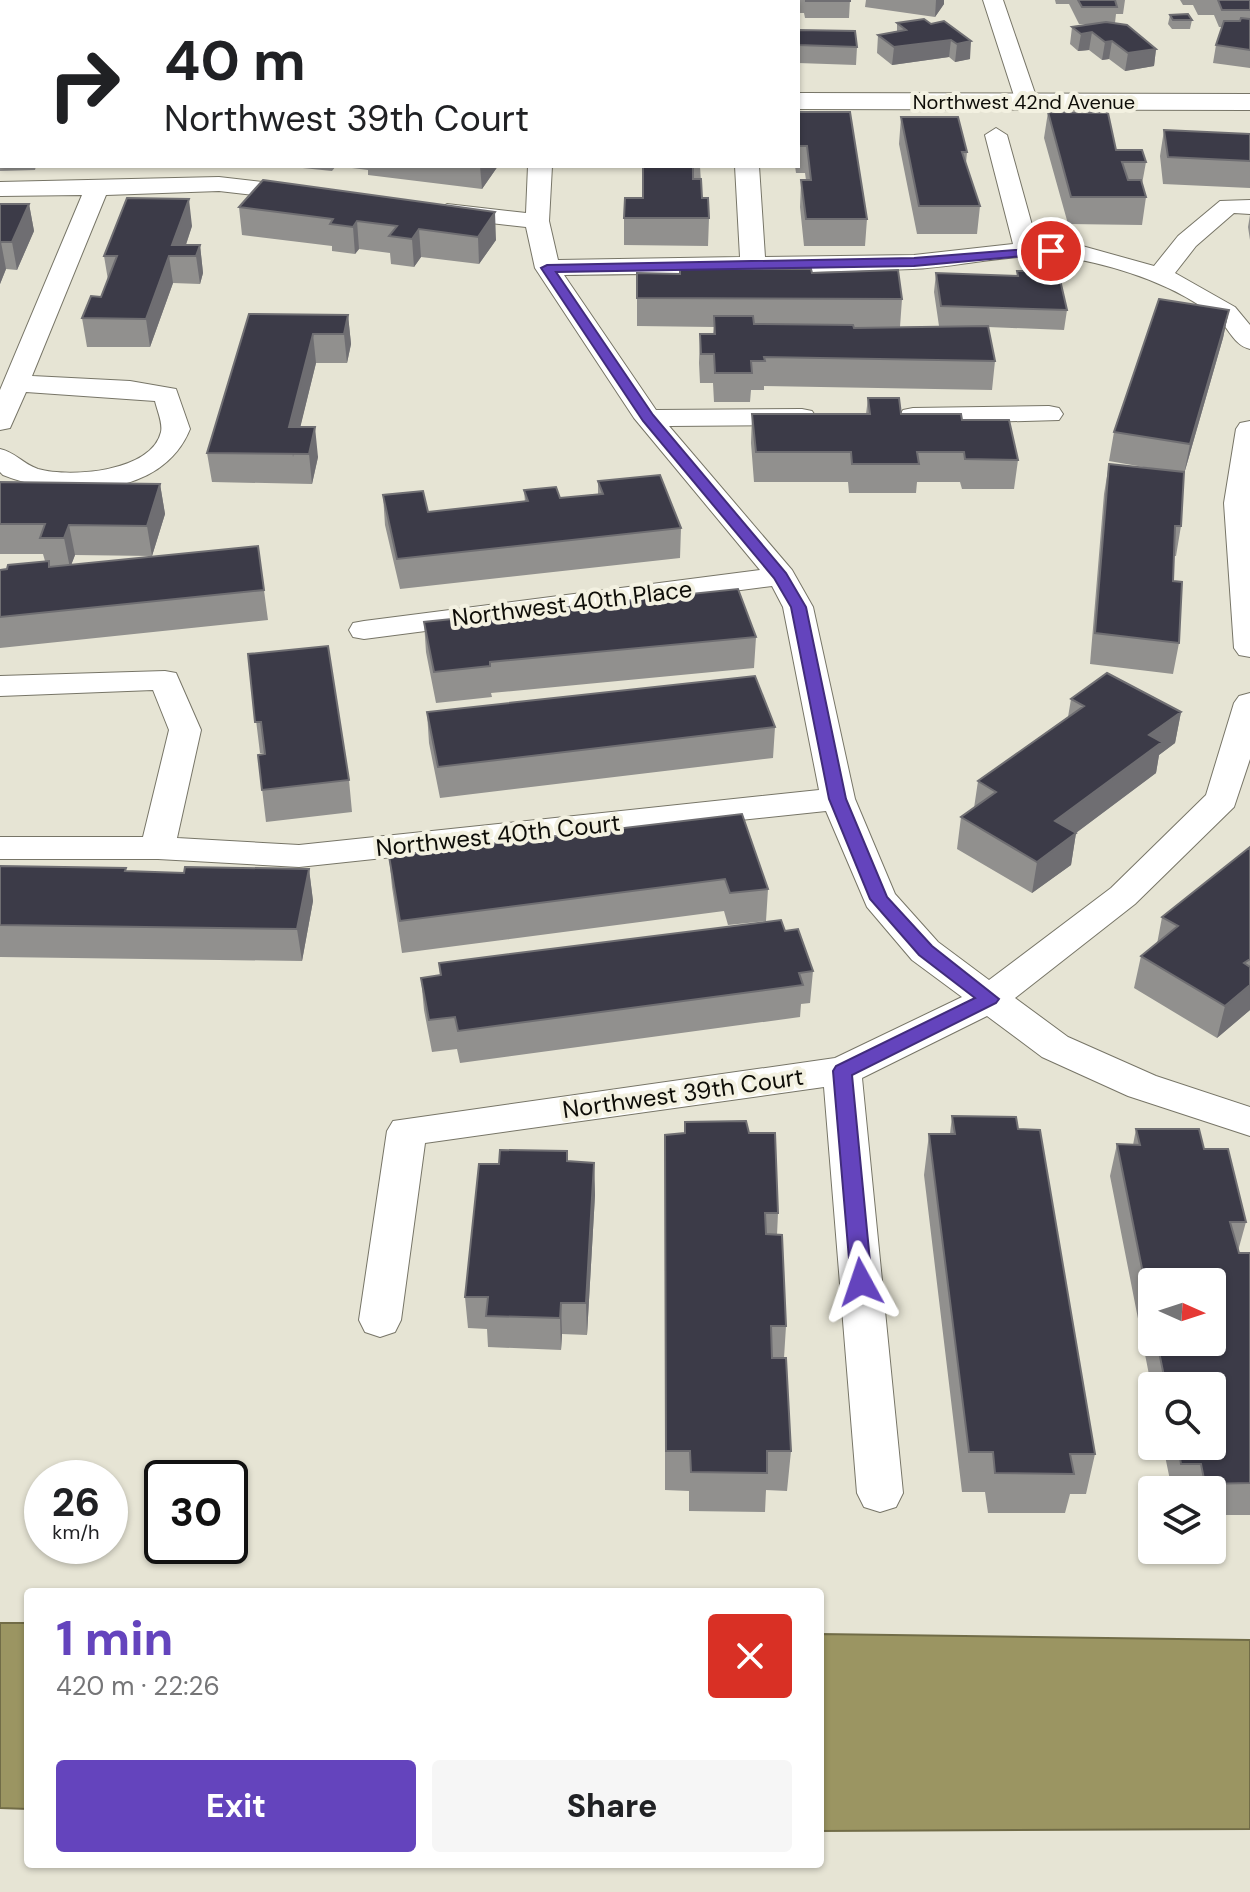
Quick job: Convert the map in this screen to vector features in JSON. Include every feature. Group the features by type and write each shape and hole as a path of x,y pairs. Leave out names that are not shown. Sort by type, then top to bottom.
{"street":[{"path":"993,0 1027,102"},
{"name":"Northwest 42nd Avenue","path":"800,101 1250,102"},
{"path":"996,135 1027,250"},
{"path":"540,168 537,221 547,268 648,418 781,576 798,607 838,799 879,899 925,951 1055,1047 1142,1086 1250,1122"},
{"path":"747,168 753,266"},
{"path":"0,189 219,184 325,196"},
{"path":"0,422 97,188"},
{"path":"1160,275 1187,241 1228,206 1250,207"},
{"path":"416,207 537,221"},
{"path":"547,268 914,262 1027,250 1075,251 1160,275 1226,312 1250,341"},
{"path":"0,457 28,478 99,478 129,473 164,453 176,429 167,395 130,389 16,383"},
{"path":"879,416 1049,414"},
{"path":"648,418 833,416"},
{"path":"1250,429 1244,504 1250,648"},
{"name":"Northwest 40th Place","path":"364,630 781,576"},
{"path":"0,686 165,680 185,730 158,848"},
{"name":"Northwest 39th Court","path":"380,1320 407,1131 842,1071 989,999 1123,896 1222,799 1250,703"},
{"name":"Northwest 40th Court","path":"0,848 158,848 299,856 838,799"},
{"path":"842,1071 880,1493"}],"shaded area":[{"path":"0,1623 24,1623 24,1809 0,1808"},
{"path":"824,1634 1250,1640 1250,1829 824,1831"}],"building":[{"path":"850,0 850,1 806,1"},
{"path":"1078,0 1115,0 1117,7 1082,7"},
{"path":"1218,0 1250,0 1250,10 1222,10"},
{"path":"1188,14 1192,20 1173,20 1170,15"},
{"path":"1241,18 1250,19 1250,50 1216,45 1224,21 1240,21"},
{"path":"924,19 931,24 944,21 971,41 957,44 951,40 894,47 878,35 906,30 897,23"},
{"path":"1106,22 1127,25 1156,49 1128,53 1112,41 1105,42 1092,32 1081,34 1072,27"},
{"path":"800,30 855,31 857,47 800,45"},
{"path":"800,112 850,112 867,219 806,219 801,180 811,180 807,146 800,146"},
{"path":"1048,112 1108,113 1116,150 1142,150 1146,162 1122,162 1128,180 1141,180 1146,197 1071,197"},
{"path":"901,117 958,117 967,152 962,152 980,206 919,206"},
{"path":"1164,130 1250,134 1250,161 1168,157"},
{"path":"643,168 693,168 693,179 701,179 702,198 708,198 709,218 624,218 625,198 643,198"},
{"path":"263,180 495,212 478,237 419,229 412,239 389,236 397,226 357,221 353,227 330,224 333,219 239,207"},
{"path":"127,198 189,199 172,245 200,245 196,256 169,256 146,319 82,318 91,296 101,297 117,256 104,256"},
{"path":"0,204 29,204 12,242 0,243"},
{"path":"680,269 811,269 812,273 898,270 902,299 637,298 637,273 680,274"},
{"path":"1017,271 1058,271 1067,310 941,306 936,273 1018,276"},
{"path":"1159,299 1229,310 1190,444 1114,432"},
{"path":"249,314 348,315 344,334 313,334 289,427 315,427 309,454 207,453"},
{"path":"714,316 753,316 754,324 853,325 854,328 988,326 995,361 764,357 765,361 751,361 752,373 715,373 714,354 701,354 700,334 715,334"},
{"path":"868,398 899,398 901,414 961,414 962,420 1009,420 1018,460 965,459 964,452 917,452 919,464 852,464 851,452 756,452 752,414 870,414"},
{"path":"1109,464 1184,472 1181,526 1175,526 1173,581 1182,582 1179,643 1095,633"},
{"path":"660,475 681,528 397,559 383,495 423,491 428,512 528,501 524,490 556,487 560,498 603,494 598,481"},
{"path":"0,482 160,484 147,526 69,525 64,538 40,538 45,524 0,524"},
{"path":"258,546 264,590 0,617 0,570 7,569 8,565 49,561 49,567"},
{"path":"738,589 756,637 490,662 490,666 434,672 424,622"},
{"path":"328,646 349,780 262,790 258,755 265,754 261,722 255,722 248,654"},
{"path":"1107,673 1181,712 1149,735 1162,742 1055,821 1076,833 1037,862 961,817 996,792 978,781 1084,706 1071,699"},
{"path":"755,676 775,727 438,767 427,712"},
{"path":"742,814 768,889 730,893 725,879 400,921 389,856"},
{"path":"1250,847 1250,959 1244,963 1250,967 1250,985 1225,1006 1141,956 1178,926 1162,917"},
{"path":"0,866 126,868 125,871 184,873 185,867 309,869 297,929 0,925"},
{"path":"781,920 785,931 798,929 813,971 799,973 803,985 458,1031 455,1017 429,1020 421,978 441,975 439,963"},
{"path":"952,1116 1016,1117 1018,1129 1040,1130 1095,1454 1070,1454 1074,1474 995,1473 993,1452 969,1452 929,1134 955,1134"},
{"path":"746,1121 749,1133 775,1133 778,1213 765,1213 766,1234 782,1235 786,1326 771,1326 772,1358 786,1358 791,1451 767,1451 767,1473 691,1472 690,1451 666,1451 665,1135 685,1133 685,1122"},
{"path":"1136,1129 1199,1129 1204,1149 1228,1149 1246,1222 1230,1222 1239,1253 1250,1253 1250,1483 1226,1484 1226,1476 1203,1476 1201,1464 1181,1464 1180,1460 1226,1460 1226,1372 1163,1372 1160,1356 1226,1356 1226,1268 1142,1268 1117,1144 1140,1145"},
{"path":"500,1150 567,1151 567,1161 594,1163 586,1303 561,1303 560,1318 486,1316 488,1297 465,1297 479,1164 499,1164"}],"route":[{"path":"861,1282 842,1071 989,999 925,951 879,899 838,799 798,607 781,576 648,418 547,268 914,262 1027,250 1051,251"}]}
